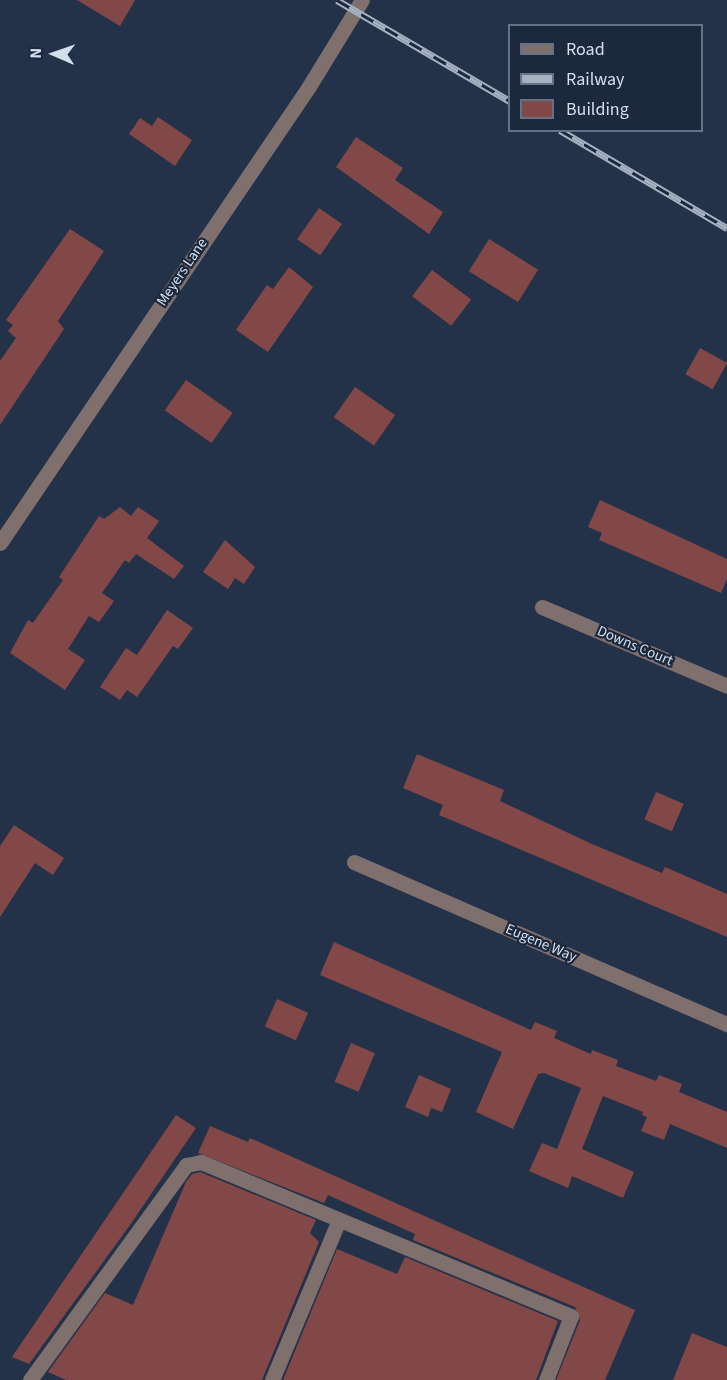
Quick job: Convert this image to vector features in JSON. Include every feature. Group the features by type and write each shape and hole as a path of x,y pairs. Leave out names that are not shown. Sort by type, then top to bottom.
{"street":[{"name":"Meyers Lane","path":"0,543 308,88 362,0"},
{"name":"Downs Court","path":"542,607 727,686"},
{"name":"Eugene Way","path":"354,862 727,1024"},
{"path":"30,1380 186,1165 201,1162 338,1222 571,1316 546,1380"},
{"path":"272,1380 338,1222"}],"building":[{"path":"77,0 135,0 120,26"},
{"path":"158,117 192,140 175,166 129,134 140,118 152,126"},
{"path":"356,137 403,168 395,180 443,212 429,234 336,167"},
{"path":"319,208 342,224 320,255 297,239"},
{"path":"70,229 104,251 58,321 64,329 0,425 0,361 16,338 8,331 13,325 6,320"},
{"path":"489,239 538,270 518,302 469,271"},
{"path":"289,267 313,287 268,352 236,330 267,285 273,289"},
{"path":"432,270 471,299 451,326 412,296"},
{"path":"700,348 727,363 713,389 685,374"},
{"path":"186,380 233,413 211,443 165,410"},
{"path":"355,387 395,415 374,445 334,417"},
{"path":"600,500 727,559 727,579 721,593 599,540 602,533 588,527"},
{"path":"120,507 131,516 138,507 159,521 147,538 184,566 174,579 136,554 129,563 125,560 102,593 114,601 99,622 89,616 68,649 85,660 65,690 10,653 28,620 33,623 63,580 59,577 99,516 104,519"},
{"path":"225,540 255,567 244,584 235,578 228,589 203,572"},
{"path":"167,610 193,628 178,649 173,646 137,697 127,690 120,700 100,687 126,648 137,655"},
{"path":"417,754 504,790 500,801 592,844 662,873 665,867 727,894 727,937 439,815 443,805 403,788"},
{"path":"656,792 684,804 672,831 644,820"},
{"path":"14,825 64,858 53,875 35,863 0,917 0,846"},
{"path":"334,942 531,1030 535,1022 557,1031 554,1038 591,1054 592,1050 618,1060 616,1066 656,1081 659,1075 682,1084 679,1092 727,1112 727,1148 670,1124 664,1140 641,1131 647,1117 642,1115 643,1112 603,1096 582,1149 634,1172 623,1198 572,1176 568,1188 529,1171 542,1143 557,1149 581,1088 544,1073 538,1074 513,1129 476,1112 502,1052 320,975"},
{"path":"277,999 308,1013 296,1040 265,1026"},
{"path":"351,1043 375,1053 359,1092 335,1082"},
{"path":"419,1075 451,1089 442,1112 431,1108 428,1117 405,1107"},
{"path":"176,1115 196,1128 130,1225 29,1364 12,1357"},
{"path":"210,1126 248,1142 250,1138 635,1310 605,1380 556,1380 580,1320 575,1307 413,1240 415,1234 328,1195 324,1203 198,1153"},
{"path":"200,1172 316,1220 310,1233 319,1242 262,1380 66,1380 48,1372 105,1293 133,1305 186,1182 192,1174"},
{"path":"337,1249 397,1274 405,1257 558,1321 536,1380 283,1380"},
{"path":"692,1333 727,1347 727,1380 673,1380"}],"railway":[{"path":"337,0 508,100"},
{"path":"563,132 727,228"}]}
